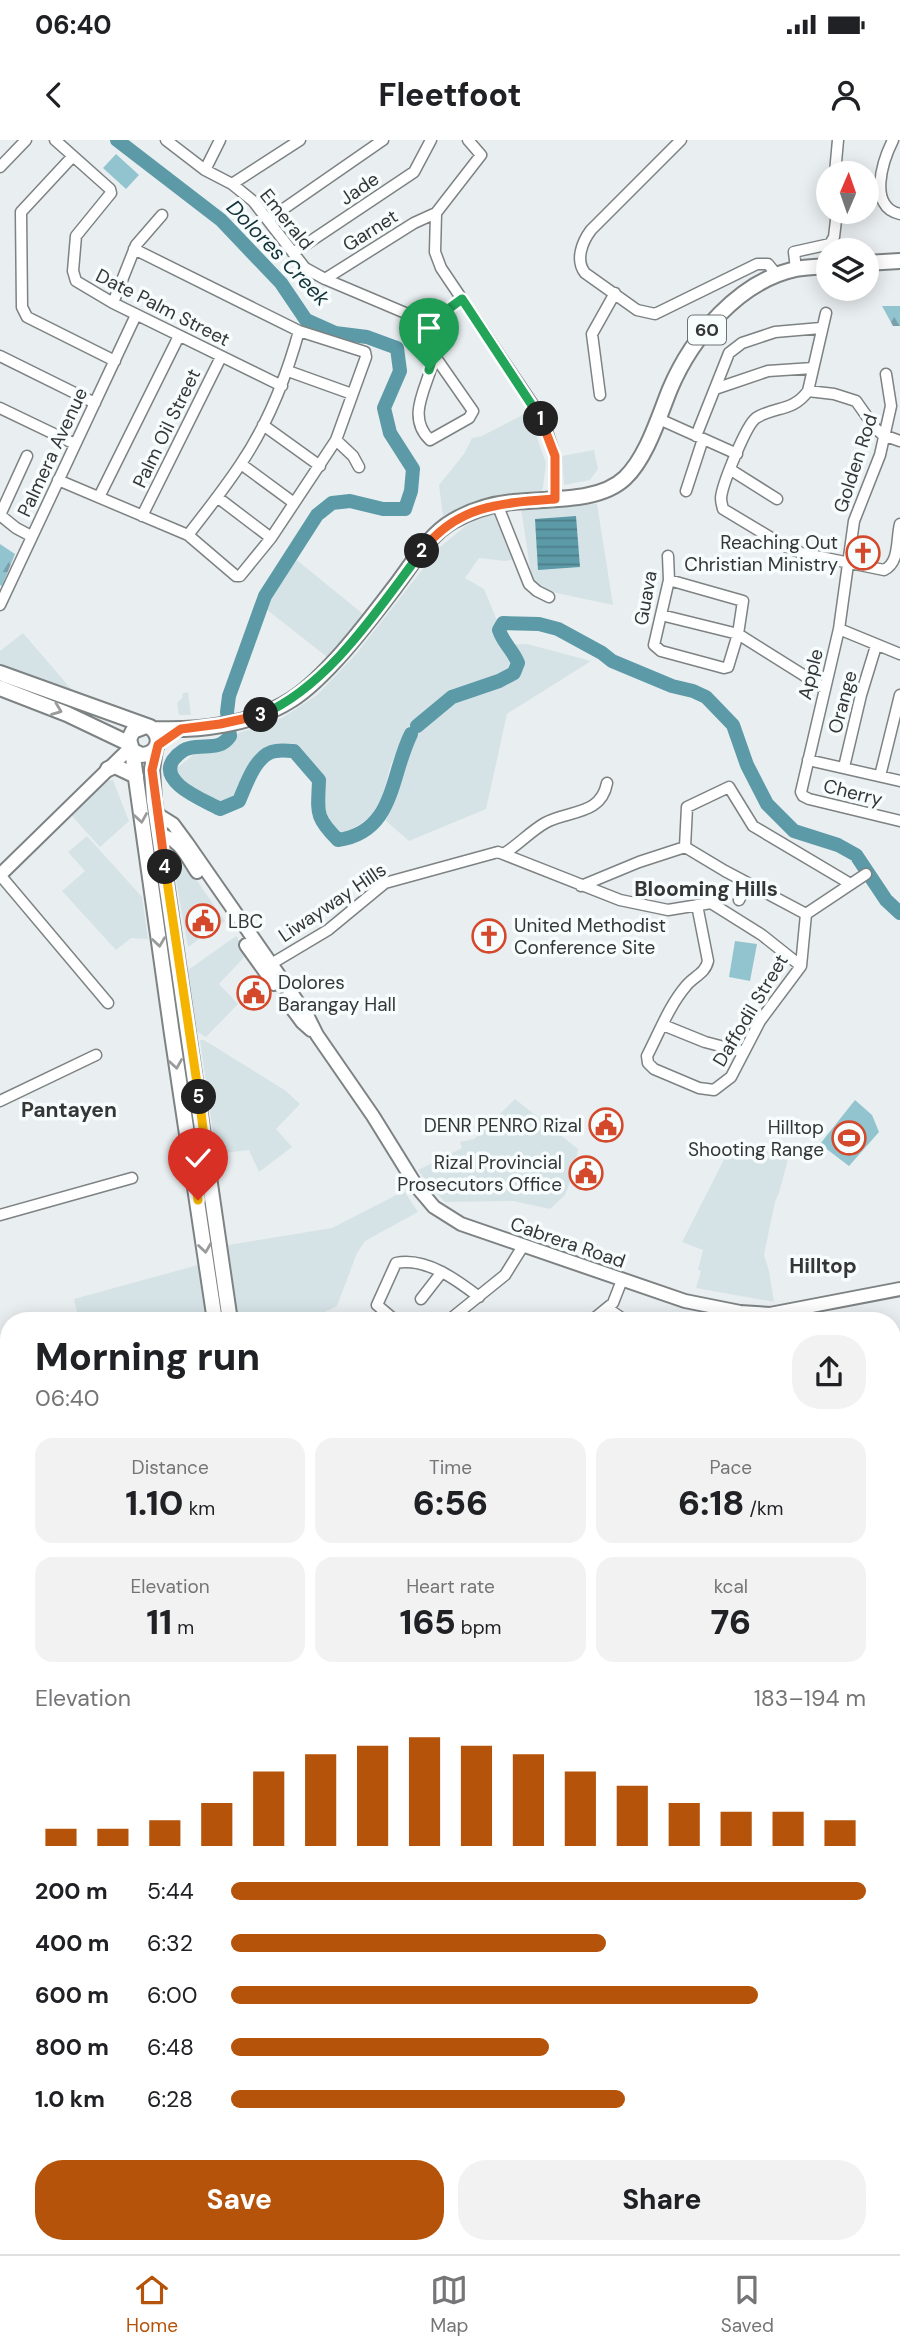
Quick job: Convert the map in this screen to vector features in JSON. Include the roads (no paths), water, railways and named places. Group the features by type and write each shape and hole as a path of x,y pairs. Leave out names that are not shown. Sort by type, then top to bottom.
{"main road":[{"path":"879,263 900,261"},
{"name":"60","path":"0,673 149,727 181,729 220,724 239,721 276,708 308,687 365,625 432,538 456,519 479,508 497,504 589,495 625,479 659,419 686,358 704,333 731,304 757,285 796,269 816,267"},
{"path":"0,688 66,714 131,747 141,755 152,753 157,747"},
{"path":"214,1312 131,747 133,731 149,727 158,736 152,770 157,814 229,1312"},
{"name":"60","path":"157,747 181,729"},
{"path":"0,875 131,747"},
{"path":"135,774 142,765 149,766 152,770"},
{"path":"108,769 115,766 135,774"},
{"name":"Cabrera Road","path":"157,814 173,824 267,966"},
{"name":"Cabrera Road","path":"160,835 169,836 176,842 308,1017 317,1035 373,1116 417,1187 434,1207 461,1224 622,1280 685,1301 740,1312"},
{"path":"188,1139 204,1136"},
{"path":"209,1278 224,1275"},
{"name":"Cabrera Road","path":"780,1312 900,1289"}],"street":[{"path":"0,167 26,140"},
{"name":"Date Palm Street","path":"55,140 110,189 111,193 76,236 76,281 136,315 282,386"},
{"path":"205,170 220,140"},
{"path":"232,184 300,140"},
{"path":"269,219 383,140"},
{"name":"Jade","path":"293,253 414,172 431,140"},
{"path":"468,140 480,152 480,158 456,184 436,213 435,252 441,268 546,428 555,456 555,499"},
{"path":"681,140 591,229 581,243 581,268 590,278 637,310 655,314 757,264 768,264 777,275"},
{"path":"836,161 838,140"},
{"path":"892,140 879,180 888,207 900,215"},
{"name":"Emerald","path":"170,141 205,170 232,184 253,201 305,268 429,323"},
{"path":"73,156 21,212 22,307 27,317 115,361"},
{"name":"Garnet","path":"325,279 414,223 436,213"},
{"path":"113,303 134,249 162,215"},
{"path":"796,269 794,252 830,244 836,224"},
{"path":"58,480 188,535 236,576 244,574 336,440 366,357 365,352 299,331 134,249"},
{"path":"600,395 592,334 615,293"},
{"path":"434,355 473,411 469,418 430,440 419,424 418,411 434,355 429,323 462,299"},
{"path":"826,313 808,391 802,400 755,418 745,430 721,496 723,509 783,545 801,552 884,570 895,560 900,524"},
{"name":"Palmera Avenue","path":"0,605 136,315"},
{"path":"686,491 699,438 729,353 742,343 775,332 821,328"},
{"path":"188,535 241,464 263,425 288,371 299,331"},
{"path":"99,497 179,336"},
{"path":"0,356 94,403"},
{"name":"Palm Oil Street","path":"142,516 221,356"},
{"path":"715,389 768,371 813,368"},
{"path":"288,371 352,394"},
{"name":"Golden Rod","path":"847,563 853,521 880,455 891,407 886,374"},
{"path":"808,391 834,394 856,401 875,428 883,435 900,441"},
{"path":"0,408 75,444"},
{"path":"659,419 737,453"},
{"path":"263,425 320,466"},
{"path":"336,440 353,456 359,467"},
{"path":"27,456 0,515 31,536"},
{"path":"241,464 294,503"},
{"path":"731,470 777,499"},
{"path":"216,497 271,538"},
{"path":"497,504 529,584 549,597"},
{"name":"Guava","path":"668,556 669,580 654,645 661,651 724,668 730,663 738,634"},
{"name":"Apple","path":"801,792 839,629 847,563"},
{"path":"669,580 743,601 738,634"},
{"path":"661,615 738,634 824,688"},
{"path":"839,629 900,654"},
{"name":"Orange","path":"844,767 876,646"},
{"path":"880,776 900,695"},
{"path":"808,760 900,781"},
{"name":"Liwayway Hills","path":"267,966 328,930 392,879 491,853 505,853 542,824 558,816 590,809 604,794 607,783"},
{"path":"685,847 685,810 726,787 731,788 753,827 849,883"},
{"name":"Cherry","path":"801,792 809,799 900,821"},
{"path":"581,886 639,862 685,847 806,914 866,874"},
{"path":"505,853 620,900 668,909 711,903 761,935 801,966"},
{"path":"0,875 107,1003"},
{"path":"739,900 747,883"},
{"path":"697,905 708,961 706,967 688,983 663,1025 705,1042 743,1052"},
{"name":"Daffodil Street","path":"663,1025 647,1056 648,1063 654,1069 699,1088 713,1090 722,1086 731,1077 760,1021 801,966 806,914"},
{"path":"0,1101 96,1055"},
{"path":"0,1215 132,1178"},
{"path":"460,1312 508,1273 523,1246"},
{"path":"385,1312 377,1305 396,1263 403,1261 442,1272 479,1297"},
{"path":"421,1299 442,1272"},
{"path":"602,1312 613,1303 622,1280"},
{"path":"607,1308 613,1312"}],"waterway":[{"name":"Dolores Creek","path":"117,140 221,220 281,283 306,320 335,333 367,337 397,348 400,371 384,408 390,433 413,469 411,491 405,509 383,509 350,501 332,503 317,515 265,596 229,696 227,712 230,736 222,744 187,749 178,754 170,768 172,776 185,790 220,809 239,801 257,763 263,757 276,751 294,751 319,780 319,813 338,840 357,835 371,826 381,814 411,734"},
{"name":"Dolores Creek","path":"417,726 452,697 514,673 518,663 499,630 503,623 539,624 558,629 612,661 706,697 733,725 747,765 767,804 794,831 838,845 856,855 886,900 900,913"}],"place":[{"name":"Reaching Out Christian Ministry","path":"863,553"},
{"name":"LBC","path":"203,921"},
{"name":"United Methodist Conference Site","path":"489,936"},
{"name":"Dolores Barangay Hall","path":"254,993"},
{"name":"DENR PENRO Rizal","path":"606,1125"},
{"name":"Hilltop Shooting Range","path":"849,1138"},
{"name":"Rizal Provincial Prosecutors Office","path":"586,1173"}],"district":[{"name":"Blooming Hills","path":"706,889"},
{"name":"Pantayen","path":"69,1110"},
{"name":"Hilltop","path":"823,1266"}]}
